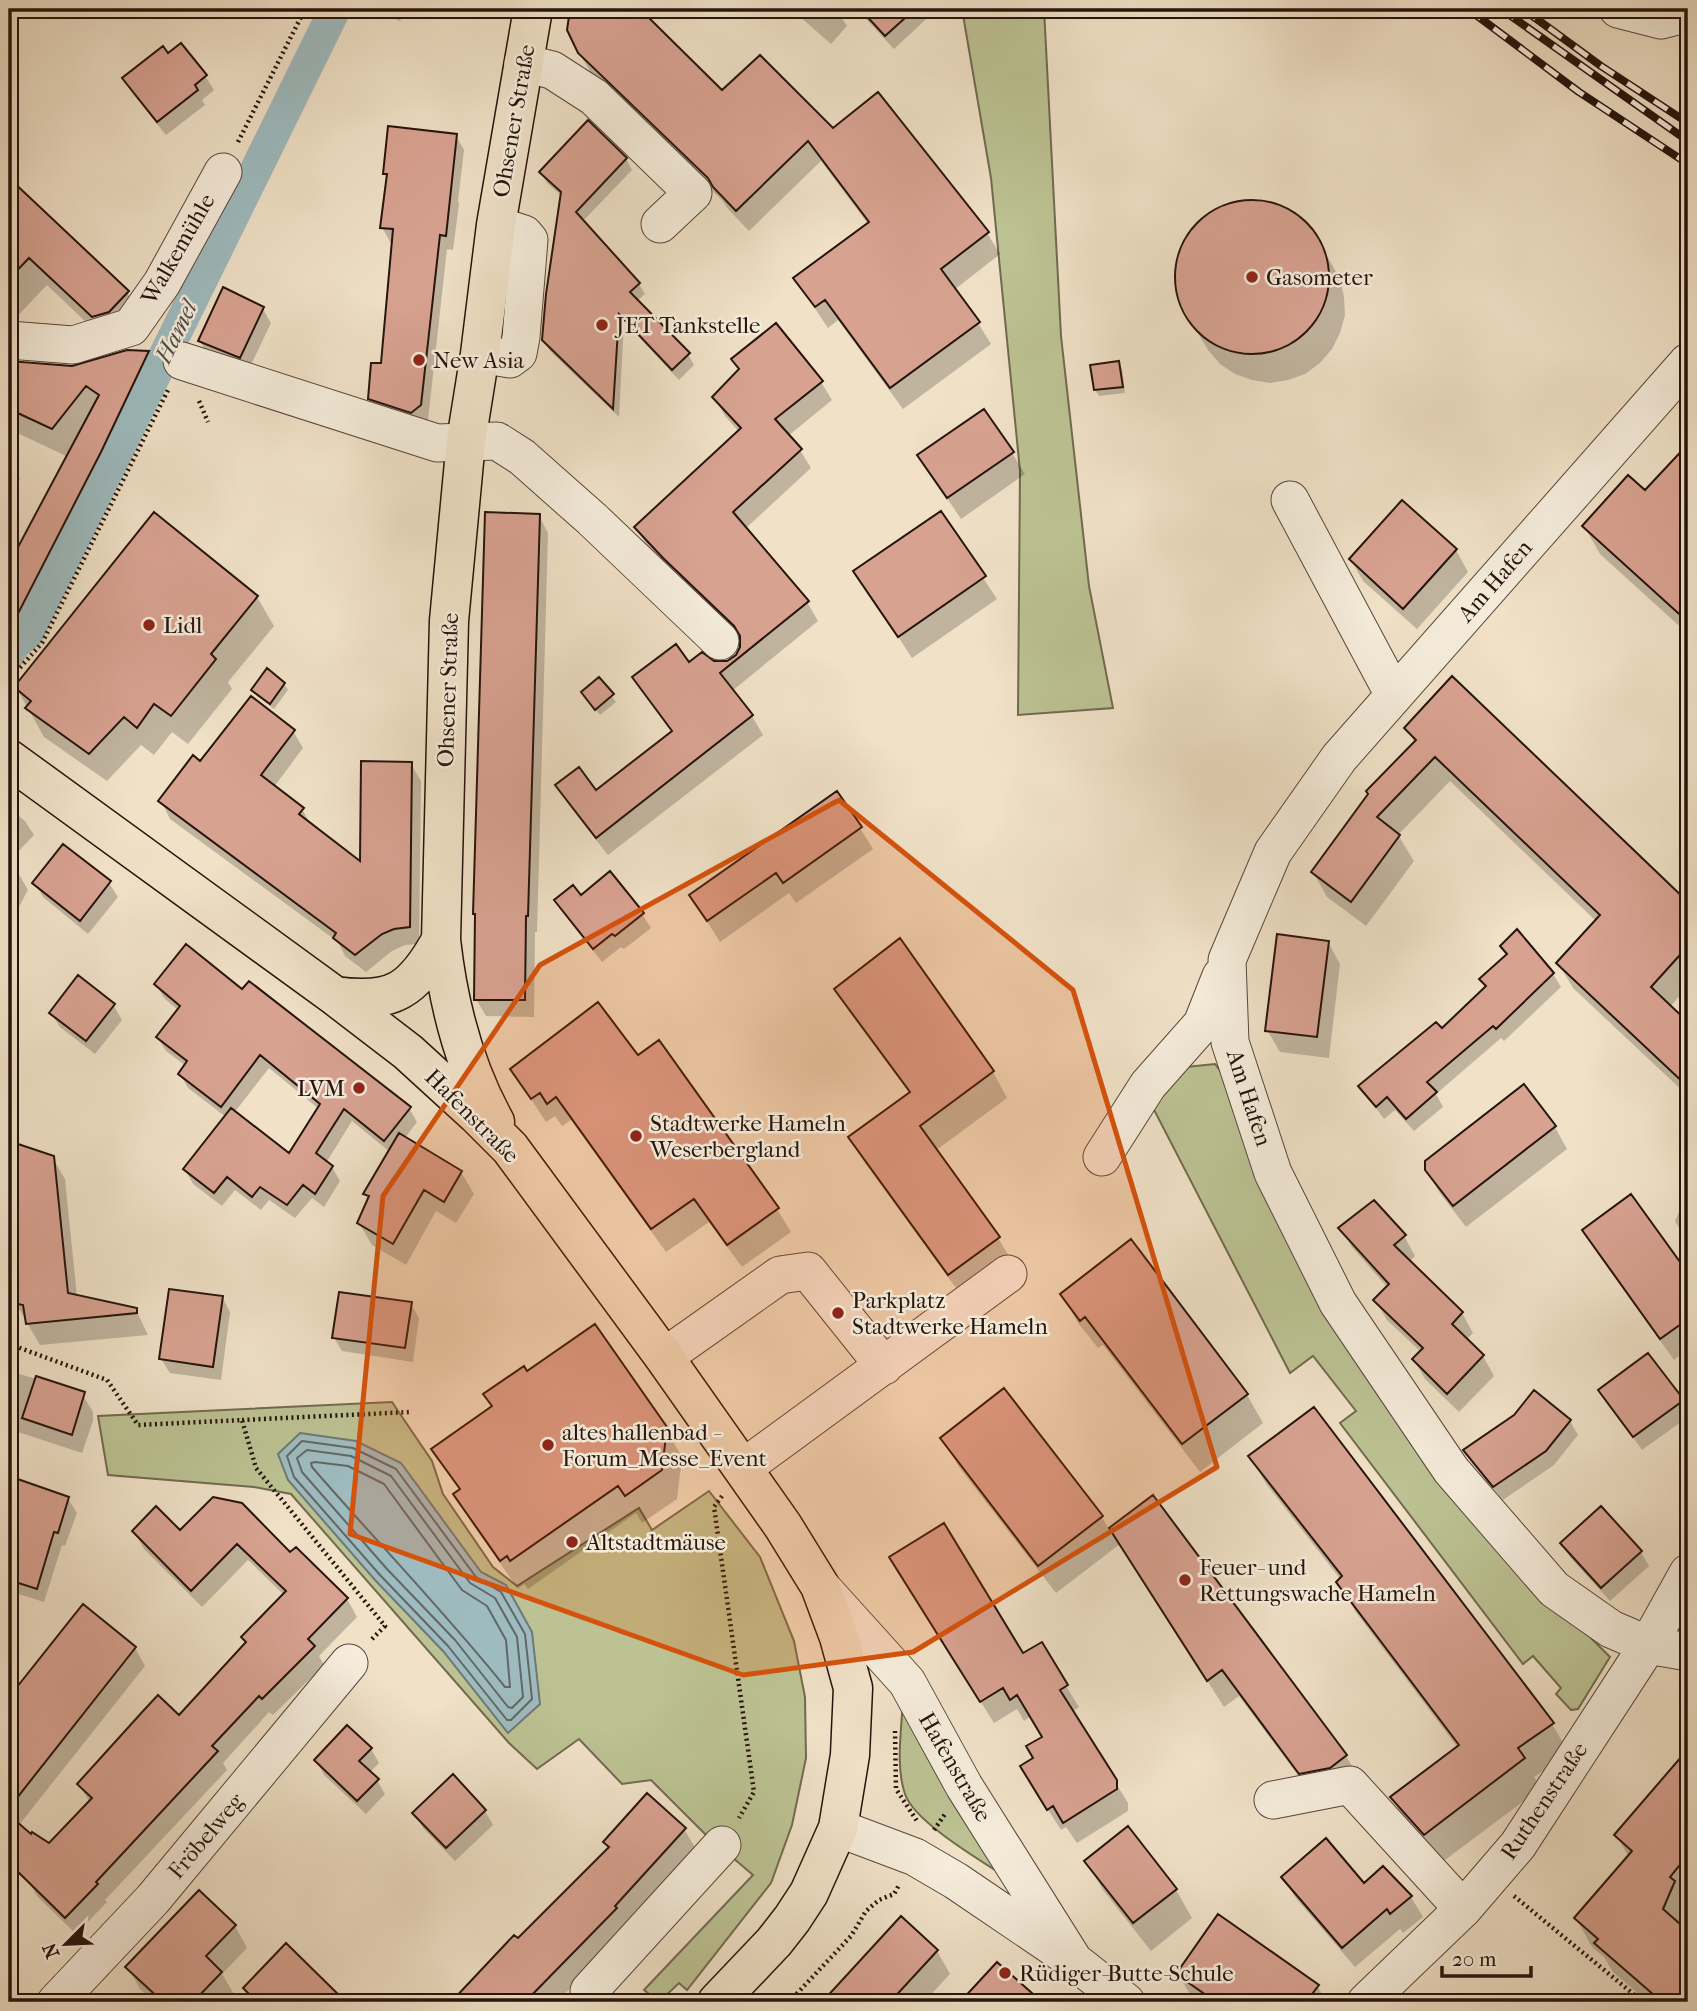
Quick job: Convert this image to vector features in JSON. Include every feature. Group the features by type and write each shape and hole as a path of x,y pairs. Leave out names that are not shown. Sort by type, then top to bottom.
{"main road":[{"name":"Ohsener Straße","path":"510,1149 481,1094 463,1048 444,969 441,940 449,621 467,440 495,356 510,229 523,63 533,9"},
{"name":"Hafenstraße","path":"9,759 335,996 434,1075 510,1149 743,1468 820,1586 839,1637 852,1688 849,1755 838,1828 809,1893 792,1919 717,2002"},
{"path":"335,996 360,999 384,997 406,987 419,975 441,940"}],"street":[{"path":"1618,9 1661,19 1688,13"},
{"path":"523,63 551,70 594,97 693,193 660,225"},
{"name":"Walkemühle","path":"9,340 74,345 131,327 162,283 223,172"},
{"path":"182,361 437,443 497,441 522,457 592,519 720,641"},
{"name":"Am Hafen","path":"1688,362 1339,758 1273,852 1227,960 1230,1042 1273,1173 1338,1303 1451,1471 1555,1589 1611,1629 1648,1645 1688,1652"},
{"path":"1290,500 1394,695"},
{"path":"1102,1157 1148,1085 1202,1024 1227,960"},
{"path":"664,1357 780,1275 808,1271 884,1366"},
{"path":"743,1468 1008,1274"},
{"name":"Ruthenstraße","path":"1366,2002 1463,1909 1518,1846 1648,1645 1688,1573"},
{"name":"Hafenstraße","path":"820,1586 906,1682 964,1786 1074,1961"},
{"name":"Fröbelweg","path":"56,2002 153,1899 349,1663"},
{"path":"1273,1800 1350,1785 1463,1909"},
{"name":"Hafenstraße","path":"838,1828 915,1857 956,1881 1074,1961 1126,2002"},
{"path":"589,1999 722,1845"}],"path":[{"path":"223,172 305,9"},
{"path":"9,680 42,643 182,361"},
{"path":"9,1344 107,1380 138,1425 410,1412"},
{"path":"242,1420 256,1468 385,1626 349,1663"},
{"path":"722,1845 754,1792 714,1507 743,1468"},
{"path":"895,1721 896,1789 918,1822 915,1857"},
{"path":"789,2002 851,1936 866,1911 879,1900 894,1894 915,1857 964,1786"},
{"path":"1490,1877 1643,2002"},
{"path":"669,2002 673,1998 677,2002"}],"highlighted area":[{"path":"839,800 1073,990 1217,1467 913,1652 743,1675 350,1534 383,1196 540,965"}],"green space":[{"path":"962,9 1044,9 1061,336 1089,586 1113,708 1018,715 1020,471 991,178"},
{"path":"1215,1064 1221,1072 1251,1159 1529,1576 1610,1657 1578,1709 1571,1710 1556,1694 1561,1688 1533,1656 1523,1664 1340,1423 1356,1411 1313,1356 1290,1373 1150,1102 1186,1067"},
{"path":"392,1402 432,1461 443,1494 493,1567 517,1586 639,1508 652,1530 709,1491 760,1557 794,1641 805,1697 806,1758 792,1825 771,1883 687,1990 679,1983 659,2002 644,1990 753,1875 704,1833 651,1780 622,1784 579,1739 537,1769 509,1743 291,1494 254,1487 108,1475 98,1416"},
{"path":"903,1697 1009,1879 935,1829 911,1805 905,1794 900,1771"}],"water":[{"path":"300,1433 356,1441 401,1463 481,1572 506,1585 532,1632 540,1704 508,1733 443,1651 375,1580 288,1480 278,1454"}],"building":[{"path":"570,9 640,9 722,90 760,55 833,128 878,92 989,232 941,269 980,322 890,388 825,300 815,307 793,278 869,222 808,141 736,211 708,178 578,53 567,30"},
{"path":"860,9 915,9 885,36"},
{"path":"181,43 207,75 195,85 198,90 157,122 122,78 163,46 168,53"},
{"path":"588,120 627,158 576,212 640,283 630,292 690,353 672,370 619,314 613,409 542,340 561,192 539,172"},
{"path":"388,126 457,134 446,236 440,235 421,405 411,413 368,399 371,363 381,363 393,229 380,228 387,174 383,174"},
{"path":"9,178 129,291 109,312 92,317 29,258 9,279"},
{"name":"Gasometer","path":"1252,200 1281,206 1306,223 1323,248 1329,277 1323,306 1306,331 1281,348 1252,354 1223,348 1198,331 1181,306 1175,277 1181,248 1198,223 1223,206"},
{"path":"223,287 264,307 240,358 198,341"},
{"path":"776,323 823,381 775,419 802,449 733,512 809,601 720,673 753,715 596,838 555,785 579,767 596,790 672,731 632,677 676,644 689,662 702,652 714,661 727,661 736,655 740,647 740,636 734,626 634,527 741,428 712,397 739,369 731,359"},
{"path":"127,350 149,351 101,452 9,631 9,564 99,395 86,386 52,429 9,409 9,361 72,366"},
{"path":"1119,361 1123,387 1094,390 1090,365"},
{"path":"984,409 1014,452 947,498 917,455"},
{"path":"1688,444 1688,622 1582,526 1628,475 1645,490"},
{"path":"1402,500 1457,549 1403,609 1349,559"},
{"path":"941,511 986,576 898,637 853,571"},
{"name":"Lidl","path":"154,512 258,596 211,654 216,659 171,716 154,704 137,728 124,717 89,754 25,708 31,701 14,687"},
{"path":"485,512 540,514 525,1000 474,1000 473,914"},
{"path":"267,668 285,683 270,704 251,690"},
{"path":"1452,676 1688,902 1688,946 1651,987 1688,1022 1688,1087 1556,963 1600,915 1435,757 1377,817 1400,835 1351,902 1311,872 1368,794 1366,791 1416,740 1404,728"},
{"path":"599,677 614,694 595,710 581,692"},
{"path":"251,696 295,730 261,775 304,808 299,814 360,861 361,761 412,762 410,927 382,934 355,955 333,938 336,933 158,801 193,755 200,761"},
{"path":"837,791 862,827 783,883 776,873 707,921 689,895"},
{"path":"63,844 111,881 80,921 32,883"},
{"path":"610,871 644,913 593,949 554,900 573,885 581,895"},
{"path":"1517,929 1554,973 1496,1029 1493,1026 1427,1082 1437,1092 1406,1119 1387,1097 1376,1107 1358,1086 1436,1022 1442,1028 1486,986 1479,979 1507,954 1500,946"},
{"path":"1277,934 1329,941 1317,1037 1265,1031"},
{"path":"900,938 994,1071 920,1126 1000,1237 948,1275 848,1137 910,1092 834,989"},
{"path":"186,944 242,989 249,981 411,1107 384,1141 344,1109 316,1153 333,1166 315,1194 303,1185 287,1205 260,1187 252,1197 227,1177 214,1193 183,1169 231,1108 289,1153 320,1104 260,1055 221,1107 178,1074 187,1061 156,1037 180,1006 154,984"},
{"path":"78,975 115,1004 86,1041 49,1013"},
{"path":"598,1002 638,1055 659,1040 779,1208 727,1245 694,1199 651,1229 556,1097 547,1104 540,1093 531,1099 510,1069"},
{"path":"1524,1084 1556,1126 1453,1206 1425,1170 1425,1161"},
{"path":"399,1133 462,1171 444,1202 424,1190 393,1244 357,1223 369,1196 363,1194"},
{"path":"9,1141 54,1156 68,1293 137,1308 137,1313 26,1324 23,1305 13,1303 9,1265"},
{"path":"1631,1194 1688,1273 1688,1319 1660,1339 1582,1230"},
{"path":"1374,1200 1406,1235 1394,1245 1463,1312 1452,1324 1484,1355 1447,1394 1412,1359 1423,1348 1373,1300 1389,1284 1338,1228"},
{"path":"1131,1239 1248,1394 1182,1444 1085,1317 1080,1321 1060,1294"},
{"path":"169,1289 223,1296 213,1367 159,1359"},
{"path":"339,1292 412,1302 405,1348 332,1338"},
{"name":"altes hallenbad - Forum_Messe_Event","path":"595,1324 667,1427 662,1470 625,1496 618,1486 510,1561 507,1556 500,1561 453,1494 460,1489 431,1449 492,1406 483,1394 524,1366 527,1371"},
{"path":"1648,1353 1684,1400 1633,1437 1598,1390"},
{"path":"36,1376 85,1392 72,1435 22,1418"},
{"path":"1004,1388 1103,1516 1038,1566 940,1438"},
{"path":"1534,1390 1571,1420 1546,1451 1493,1487 1463,1450 1514,1415"},
{"path":"1314,1407 1554,1723 1518,1748 1525,1758 1424,1835 1390,1797 1459,1745 1336,1582 1342,1576 1248,1456"},
{"path":"9,1476 69,1497 58,1533 54,1532 37,1589 9,1580"},
{"path":"1153,1495 1347,1755 1330,1768 1299,1774 1222,1670 1207,1681 1109,1528"},
{"path":"213,1497 242,1503 290,1552 296,1547 348,1598 308,1639 315,1646 262,1699 259,1696 212,1746 218,1751 65,1918 9,1863 9,1815 31,1834 32,1832 49,1843 92,1798 77,1784 158,1695 179,1715 246,1642 241,1637 286,1591 237,1544 191,1591 132,1531 156,1506 180,1530"},
{"path":"1601,1506 1642,1551 1601,1588 1560,1543"},
{"path":"944,1523 1023,1653 1042,1642 1068,1685 1060,1690 1117,1780 1117,1789 1063,1823 1053,1806 1047,1810 1020,1766 1033,1758 1026,1746 1042,1737 1017,1695 1010,1700 1003,1688 980,1702 889,1557"},
{"path":"83,1604 136,1647 9,1808 9,1697"},
{"path":"347,1725 372,1748 359,1761 379,1779 357,1801 314,1760"},
{"path":"1688,1749 1688,1855 1670,1877 1675,1881 1663,1909 1688,1931 1688,2002 1662,2002 1594,1943 1598,1939 1574,1918 1632,1851 1614,1835"},
{"path":"453,1774 486,1810 446,1848 412,1813"},
{"path":"647,1793 686,1828 615,1906 617,1908 525,2002 451,2002 514,1935 518,1938 609,1847 603,1842"},
{"path":"1128,1826 1177,1889 1133,1923 1084,1861"},
{"path":"1326,1838 1364,1883 1383,1866 1412,1896 1390,1914 1387,1909 1342,1948 1281,1877"},
{"path":"199,1890 236,1925 206,1956 222,1972 193,2002 163,2002 125,1967"},
{"path":"1218,1914 1319,1985 1306,2002 1216,2002 1176,1974"},
{"path":"901,1916 938,1950 890,2002 822,2002"},
{"path":"286,1943 346,2002 257,2002 243,1988"},
{"path":"997,1962 1042,2002 960,2002"}],"waterway":[{"name":"Hamel","path":"9,649 28,633 335,9"}],"railway":[{"path":"1468,9 1579,92 1688,164"},
{"path":"1501,9 1688,141"},
{"path":"1523,9 1601,66 1688,123"}],"place":[{"name":"Gasometer","path":"1252,277"},
{"name":"JET Tankstelle","path":"602,325"},
{"name":"New Asia","path":"419,360"},
{"name":"Lidl","path":"149,625"},
{"name":"LVM","path":"359,1088"},
{"name":"Stadtwerke Hameln Weserbergland","path":"636,1136"},
{"name":"Parkplatz Stadtwerke Hameln","path":"838,1313"},
{"name":"altes hallenbad - Forum_Messe_Event","path":"548,1445"},
{"name":"Altstadtmäuse","path":"572,1542"},
{"name":"Feuer- und Rettungswache Hameln","path":"1185,1580"},
{"name":"Rüdiger-Butte-Schule","path":"1005,1973"}]}
